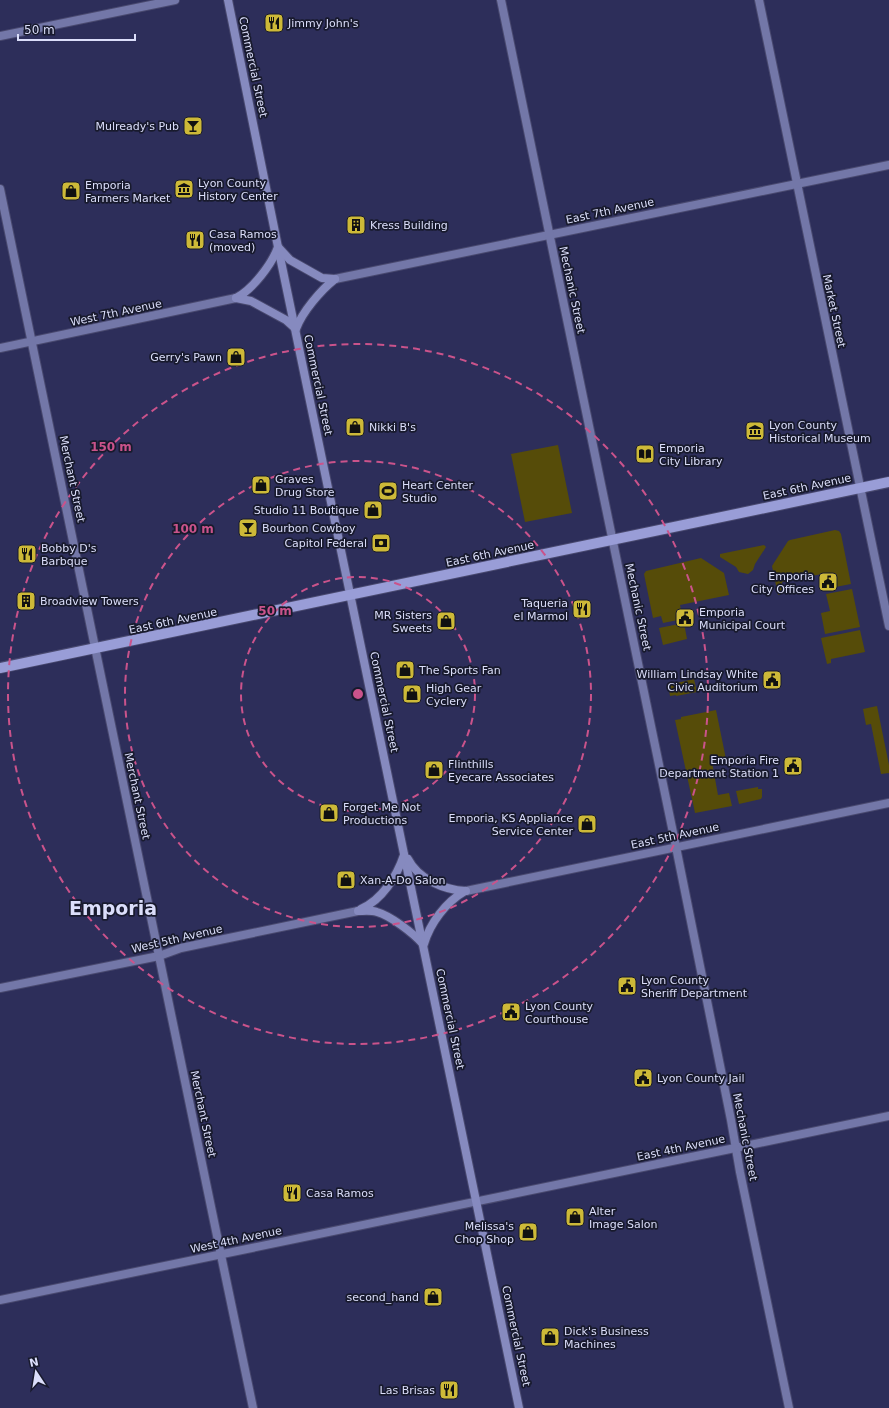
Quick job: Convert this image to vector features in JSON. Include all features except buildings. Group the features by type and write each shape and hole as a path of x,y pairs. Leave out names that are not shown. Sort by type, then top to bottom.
{"main road":[{"name":"Commercial Street","path":"228,0 519,1408"},
{"path":"236,298 244,294 272,261 278,247 290,260 322,278 336,280"},
{"path":"236,298 246,299 258,304 286,320 296,329 301,318 318,295 336,280"},
{"name":"East 6th Avenue","path":"0,668 889,482"},
{"path":"405,854 409,862 420,874 444,887 457,891 466,891"},
{"path":"358,910 369,906 378,898 396,872 405,854"},
{"path":"358,910 372,911 382,914 412,932 424,944 434,922 452,901 466,891"}],"street":[{"path":"0,36 175,0"},
{"name":"Mechanic Street","path":"501,0 676,847 731,1120 735,1148 789,1408"},
{"name":"Market Street","path":"759,0 889,626"},
{"name":"East 7th Avenue","path":"336,280 549,234 889,165"},
{"name":"Merchant Street","path":"0,189 253,1408"},
{"name":"West 7th Avenue","path":"0,348 236,298"},
{"name":"East 5th Avenue","path":"466,891 889,803"},
{"name":"West 5th Avenue","path":"0,988 159,956 181,948 358,910"},
{"name":"East 4th Avenue","path":"477,1202 889,1116"},
{"name":"West 4th Avenue","path":"0,1300 477,1202"}],"shaded area":[{"path":"558,445 572,513 525,522 511,454"},
{"path":"835,530 839,531 841,534 851,584 825,589 822,574 782,582 784,593 778,595 772,566 788,541"},
{"path":"764,545 766,547 755,564 753,570 748,574 739,572 736,567 720,557 720,554"},
{"path":"701,558 724,573 729,595 680,605 683,619 663,623 661,616 653,618 644,574 646,571"},
{"path":"852,589 860,627 825,634 821,613 830,611 826,594"},
{"path":"684,623 687,639 663,645 659,628"},
{"path":"860,630 865,652 831,659 831,663 827,664 821,638"},
{"path":"694,679 697,692 670,696 668,685"},
{"path":"877,706 889,765 889,773 881,774 871,724 866,725 863,709"},
{"path":"716,710 726,759 712,762 718,795 729,793 732,806 695,813 675,720 681,719 681,717"},
{"path":"758,787 758,789 762,789 761,799 739,804 736,791"}],"place":[{"name":"Jimmy John's","path":"274,23"},
{"name":"Mulready's Pub","path":"193,126"},
{"name":"Lyon County History Center","path":"184,189"},
{"name":"Emporia Farmers Market","path":"71,191"},
{"name":"Kress Building","path":"356,225"},
{"name":"Casa Ramos (moved)","path":"195,240"},
{"name":"Gerry's Pawn","path":"236,357"},
{"name":"Nikki B's","path":"355,427"},
{"name":"Lyon County Historical Museum","path":"755,431"},
{"name":"Emporia City Library","path":"645,454"},
{"name":"Graves Drug Store","path":"261,485"},
{"name":"Heart Center Studio","path":"388,491"},
{"name":"Studio 11 Boutique","path":"373,510"},
{"name":"Bourbon Cowboy","path":"248,528"},
{"name":"Capitol Federal","path":"381,543"},
{"name":"Bobby D's Barbque","path":"27,554"},
{"name":"Emporia City Offices","path":"828,582"},
{"name":"Broadview Towers","path":"26,601"},
{"name":"Taqueria el Marmol","path":"582,609"},
{"name":"Emporia Municipal Court","path":"685,618"},
{"name":"MR Sisters Sweets","path":"446,621"},
{"name":"The Sports Fan","path":"405,670"},
{"name":"William Lindsay White Civic Auditorium","path":"772,680"},
{"name":"High Gear Cyclery","path":"412,694"},
{"name":"Emporia Fire Department Station 1","path":"793,766"},
{"name":"Flinthills Eyecare Associates","path":"434,770"},
{"name":"Forget Me Not Productions","path":"329,813"},
{"name":"Emporia, KS Appliance Service Center","path":"587,824"},
{"name":"Xan-A-Do Salon","path":"346,880"},
{"name":"Lyon County Sheriff Department","path":"627,986"},
{"name":"Lyon County Courthouse","path":"511,1012"},
{"name":"Lyon County Jail","path":"643,1078"},
{"name":"Casa Ramos","path":"292,1193"},
{"name":"Alter Image Salon","path":"575,1217"},
{"name":"Melissa's Chop Shop","path":"528,1232"},
{"name":"second_hand","path":"433,1297"},
{"name":"Dick's Business Machines","path":"550,1337"},
{"name":"Las Brisas","path":"449,1390"}],"district":[{"name":"Emporia","path":"113,908"}]}
